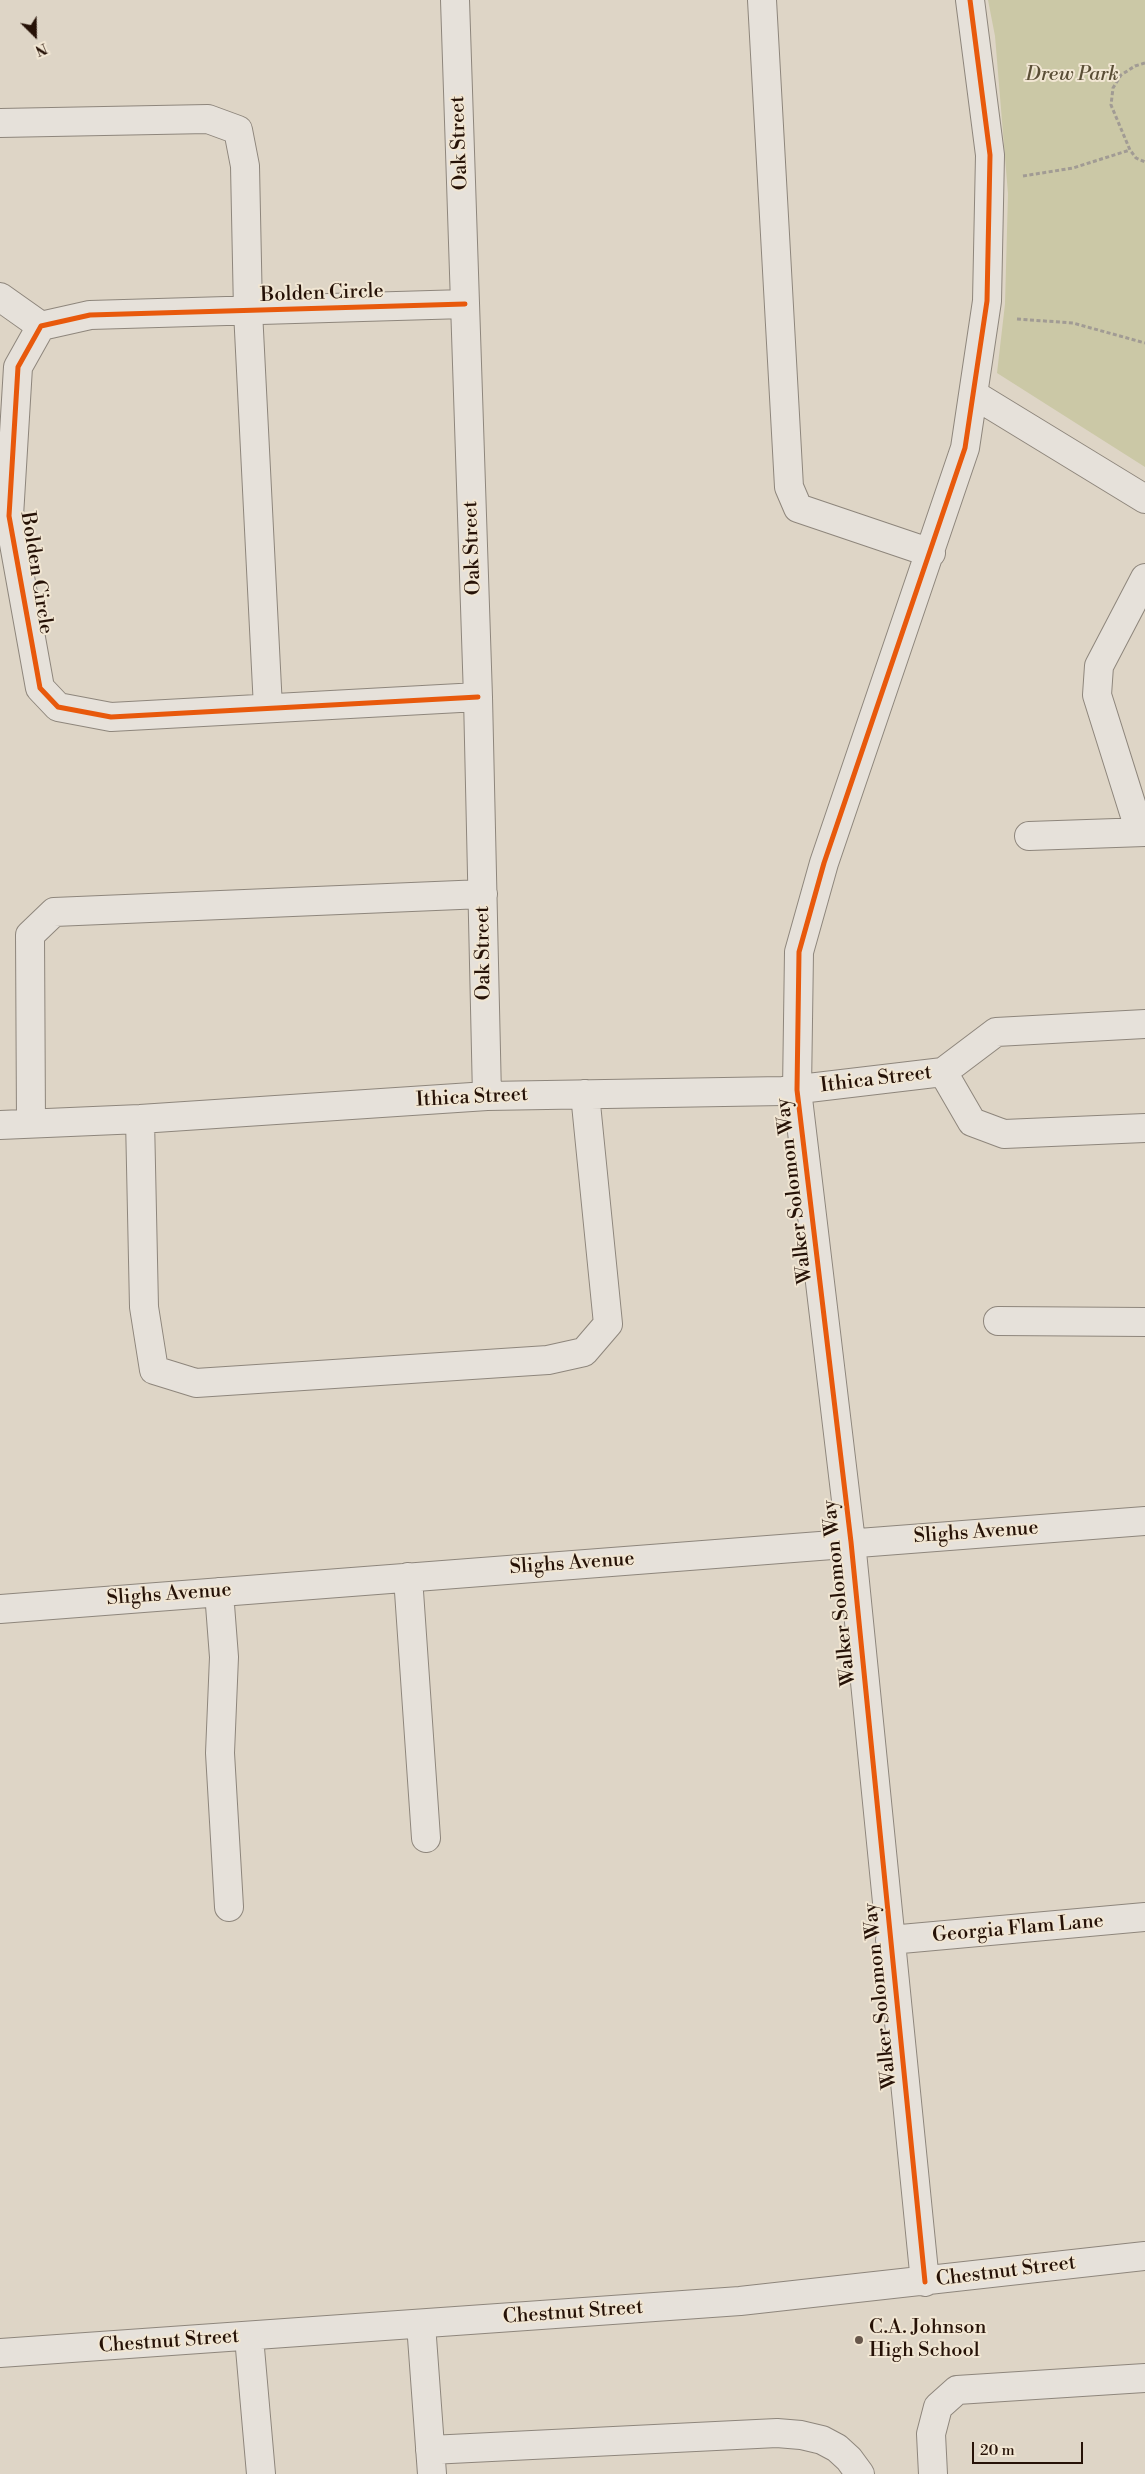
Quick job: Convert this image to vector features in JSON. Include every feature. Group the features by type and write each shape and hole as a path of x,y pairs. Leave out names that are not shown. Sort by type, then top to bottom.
{"street":[{"name":"Oak Street","path":"455,0 478,696 488,1096"},
{"path":"762,0 789,487 798,508 931,552"},
{"name":"Walker Solomon Way","path":"925,2282 851,1542 798,1090 799,952 824,863 966,448 987,301 990,179 990,155 970,0"},
{"path":"0,123 208,119 238,130 245,166 248,311 268,708"},
{"path":"0,297 41,326"},
{"name":"Bolden Circle","path":"465,304 90,315 41,326 18,367 5,516 40,688 58,707 111,718 478,696"},
{"path":"973,394 1145,499"},
{"path":"1029,836 1142,832 1097,695 1099,666 1145,578"},
{"path":"31,1124 30,935 54,912 483,894"},
{"name":"Ithica Street","path":"0,1125 140,1119 488,1096 798,1090 943,1072 996,1032 1145,1024"},
{"name":"Ithica Street","path":"943,1072 972,1122 1004,1134 1145,1128"},
{"path":"140,1119 144,1307 154,1370 196,1383 548,1360 584,1352 608,1324 585,1094"},
{"path":"998,1321 1145,1322"},
{"name":"Slighs Avenue","path":"0,1609 851,1542 1145,1521"},
{"path":"408,1577 426,1838"},
{"path":"219,1592 224,1657 220,1753 229,1907"},
{"name":"Georgia Flam Lane","path":"890,1940 1145,1918"},
{"name":"Chestnut Street","path":"0,2353 740,2301 925,2282 1145,2256"},
{"path":"421,2324 431,2462 777,2433 801,2435 822,2440 838,2448 860,2474"},
{"path":"249,2337 261,2474"},
{"path":"933,2474 931,2434 938,2407 957,2390 1145,2378"}],"path":[{"path":"1145,63 1135,66 1121,75 1113,88 1112,96 1114,112 1130,150 1136,158 1145,162"},
{"path":"990,179 1073,168 1130,150"},
{"path":"984,317 1072,323 1145,344"}],"green space":[{"name":"Drew Park","path":"988,0 1145,0 1145,467 997,373 1005,304 1008,194 995,36"}],"cycle path":[{"path":"925,2282 851,1542 797,1090 799,952 824,863 965,448 987,301 990,155 970,0"},
{"path":"465,304 90,315 41,326 18,367 9,516 40,688 58,707 111,717 478,697"}],"place":[{"name":"C.A. Johnson High School","path":"859,2340"}]}
